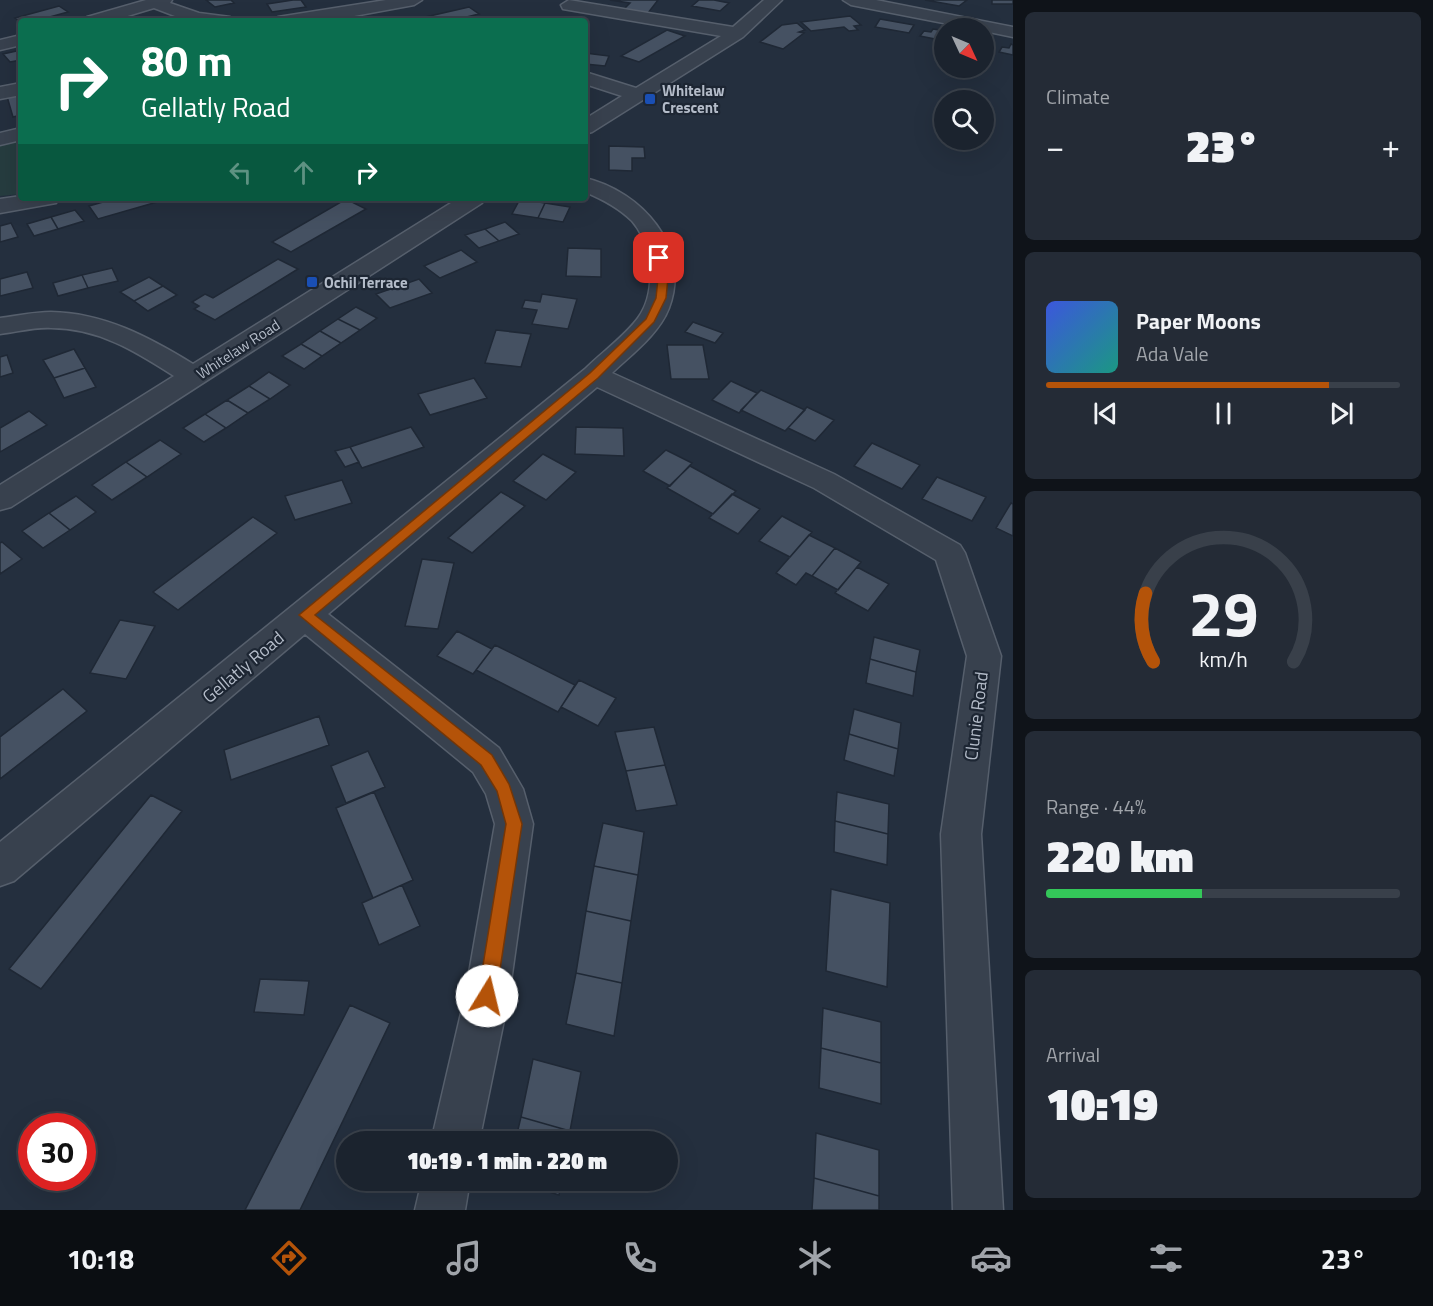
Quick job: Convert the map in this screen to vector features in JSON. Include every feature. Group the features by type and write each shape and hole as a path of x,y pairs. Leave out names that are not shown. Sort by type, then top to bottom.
{"street":[{"path":"315,18 414,0"},
{"path":"588,126 737,33 774,0"},
{"path":"851,0 1013,32"},
{"path":"104,18 160,2 196,18"},
{"path":"569,5 737,33"},
{"path":"0,45 18,41"},
{"path":"588,79 638,95"},
{"path":"0,93 18,90"},
{"path":"0,139 18,135"},
{"name":"Gellatly Road","path":"0,867 594,375 650,320 661,298 663,278 653,237 641,217 621,202 588,186"},
{"path":"0,206 30,201"},
{"name":"Whitelaw Road","path":"0,499 469,201"},
{"path":"0,326 50,320 98,326 132,338 194,377"},
{"name":"Clunie Road","path":"594,375 824,481 949,552 984,656 961,834 978,1210"},
{"path":"305,615 486,760 504,789 514,824 487,996 457,1131"},
{"path":"440,1210 444,1191"}],"green space":[{"path":"18,141 18,194 0,196 0,145"}],"building":[{"path":"206,0 231,0 234,3 215,7"},
{"path":"301,0 306,7 272,12 267,4"},
{"path":"610,0 658,0 648,13 624,9 630,3"},
{"path":"699,0 729,3 720,11 692,6"},
{"path":"925,0 967,0 959,6"},
{"path":"992,0 1013,0 1013,4 992,4"},
{"path":"59,6 68,12 46,18 18,18 18,20 15,18"},
{"path":"469,7 479,14 462,18 421,18"},
{"path":"850,16 861,25 854,26 858,30 849,31 844,27 811,31 801,22"},
{"path":"880,19 914,25 909,33 875,27"},
{"path":"797,23 805,30 799,32 804,33 783,49 760,42 782,25"},
{"path":"934,29 934,39 920,36 924,31 931,32"},
{"path":"667,30 685,36 639,62 621,56"},
{"path":"1011,44 1013,55 999,52 1002,47 1009,48"},
{"path":"18,51 18,61 10,62 3,54"},
{"path":"588,53 609,56 605,66 588,64"},
{"path":"18,91 18,116 13,117 6,93"},
{"path":"609,146 644,147 645,158 632,158 632,171 609,170"},
{"path":"106,201 161,201 98,219 89,206"},
{"path":"343,201 350,201 366,209 291,252 272,242"},
{"path":"519,201 545,203 538,218 512,214"},
{"path":"545,203 570,207 563,222 538,218"},
{"path":"75,210 84,221 58,229 51,217"},
{"path":"51,217 58,229 34,236 27,224"},
{"path":"505,222 519,234 499,241 485,229"},
{"path":"11,223 18,237 0,242 0,226"},
{"path":"485,229 499,241 479,248 465,235"},
{"path":"568,248 601,249 601,277 566,276"},
{"path":"461,250 477,262 440,278 424,266"},
{"path":"278,259 298,269 215,320 194,309 199,306 192,302 205,294 213,298"},
{"path":"112,268 118,281 88,288 82,275"},
{"path":"27,272 33,288 0,296 0,279"},
{"path":"82,275 88,288 58,296 53,283"},
{"path":"149,277 163,286 134,301 120,292"},
{"path":"419,279 432,293 390,308 376,294"},
{"path":"163,286 177,295 148,311 134,301"},
{"path":"542,294 577,299 568,329 532,324 537,310 522,308 525,300 540,302"},
{"path":"356,307 377,318 360,330 338,319"},
{"path":"338,319 360,330 341,343 320,331"},
{"path":"693,322 723,333 715,343 685,332"},
{"path":"496,330 531,334 521,367 485,363"},
{"path":"320,331 341,343 322,356 301,344"},
{"path":"301,344 322,356 304,369 282,356"},
{"path":"667,345 703,345 709,379 671,379"},
{"path":"74,349 85,368 54,378 43,360"},
{"path":"7,355 13,373 0,377 0,357"},
{"path":"85,368 96,387 64,398 54,378"},
{"path":"269,372 290,385 270,399 249,386"},
{"path":"474,378 487,398 430,415 418,394"},
{"path":"731,381 757,393 739,413 712,400"},
{"path":"249,386 270,399 248,413 227,400"},
{"path":"761,390 805,410 785,431 741,410"},
{"path":"227,400 248,413 226,428 205,414"},
{"path":"807,407 834,420 815,441 788,428"},
{"path":"29,411 47,425 0,452 0,428"},
{"path":"205,414 226,428 204,442 183,428"},
{"path":"411,427 424,447 362,468 350,447"},
{"path":"576,427 623,428 624,456 575,454"},
{"path":"160,440 181,454 147,477 126,462"},
{"path":"872,443 920,465 902,489 854,466"},
{"path":"350,447 359,462 345,467 335,451"},
{"path":"666,450 692,463 670,486 643,471"},
{"path":"543,454 576,472 546,500 513,481"},
{"path":"126,462 147,477 112,500 92,485"},
{"path":"690,466 736,491 713,514 667,488"},
{"path":"937,477 986,497 972,521 922,499"},
{"path":"342,480 352,503 295,520 285,496"},
{"path":"501,492 525,506 472,553 448,538"},
{"path":"732,494 760,509 738,534 709,518"},
{"path":"76,496 96,512 70,530 49,513"},
{"path":"1011,503 1013,504 1013,536 996,528"},
{"path":"49,513 70,530 43,548 22,531"},
{"path":"782,516 812,532 790,557 759,541"},
{"path":"253,517 277,533 178,610 153,592"},
{"path":"809,535 835,548 812,576 806,573 796,585 776,573"},
{"path":"2,542 22,559 0,574 0,543"},
{"path":"835,548 861,562 838,590 812,576"},
{"path":"422,559 454,563 438,629 405,626"},
{"path":"857,567 889,584 868,611 835,593"},
{"path":"120,620 155,626 126,679 90,673"},
{"path":"457,631 492,649 473,674 437,656"},
{"path":"874,637 920,650 916,672 870,659"},
{"path":"495,645 575,685 558,712 476,670"},
{"path":"870,659 916,672 913,696 866,683"},
{"path":"579,680 616,698 598,726 561,707"},
{"path":"63,689 87,711 0,779 0,737"},
{"path":"854,709 901,723 898,749 849,734"},
{"path":"319,716 329,745 231,780 224,750"},
{"path":"654,727 665,765 626,771 615,732"},
{"path":"849,734 898,749 894,776 844,760"},
{"path":"368,751 385,787 346,803 331,766"},
{"path":"665,765 677,805 636,811 626,771"},
{"path":"374,792 413,880 373,898 336,808"},
{"path":"837,792 889,804 888,834 835,821"},
{"path":"151,795 182,811 41,989 9,969"},
{"path":"835,821 888,834 887,865 834,852"},
{"path":"603,823 644,832 638,875 594,866"},
{"path":"594,866 638,875 631,921 586,911"},
{"path":"402,885 420,926 379,945 362,903"},
{"path":"831,889 890,903 887,987 826,971"},
{"path":"586,911 631,921 622,983 576,973"},
{"path":"576,973 622,983 614,1036 566,1024"},
{"path":"260,979 309,981 304,1015 254,1012"},
{"path":"350,1005 390,1023 338,1131 336,1131 300,1210 245,1210"},
{"path":"823,1008 881,1022 881,1063 821,1048"},
{"path":"821,1048 881,1063 881,1104 819,1088"},
{"path":"533,1059 581,1072 570,1131 521,1117"},
{"path":"521,1117 570,1131 518,1131"},
{"path":"816,1133 879,1150 879,1196 814,1178"},
{"path":"814,1178 879,1196 879,1210 812,1210"},
{"path":"546,1191 560,1191 559,1195"}],"place":[{"name":"Whitelaw Crescent","path":"650,99"},
{"name":"Ochil Terrace","path":"312,282"}],"route":[{"path":"487,996 514,824 504,789 486,760 305,615 594,375 650,320 661,298 663,278 659,258"}]}
